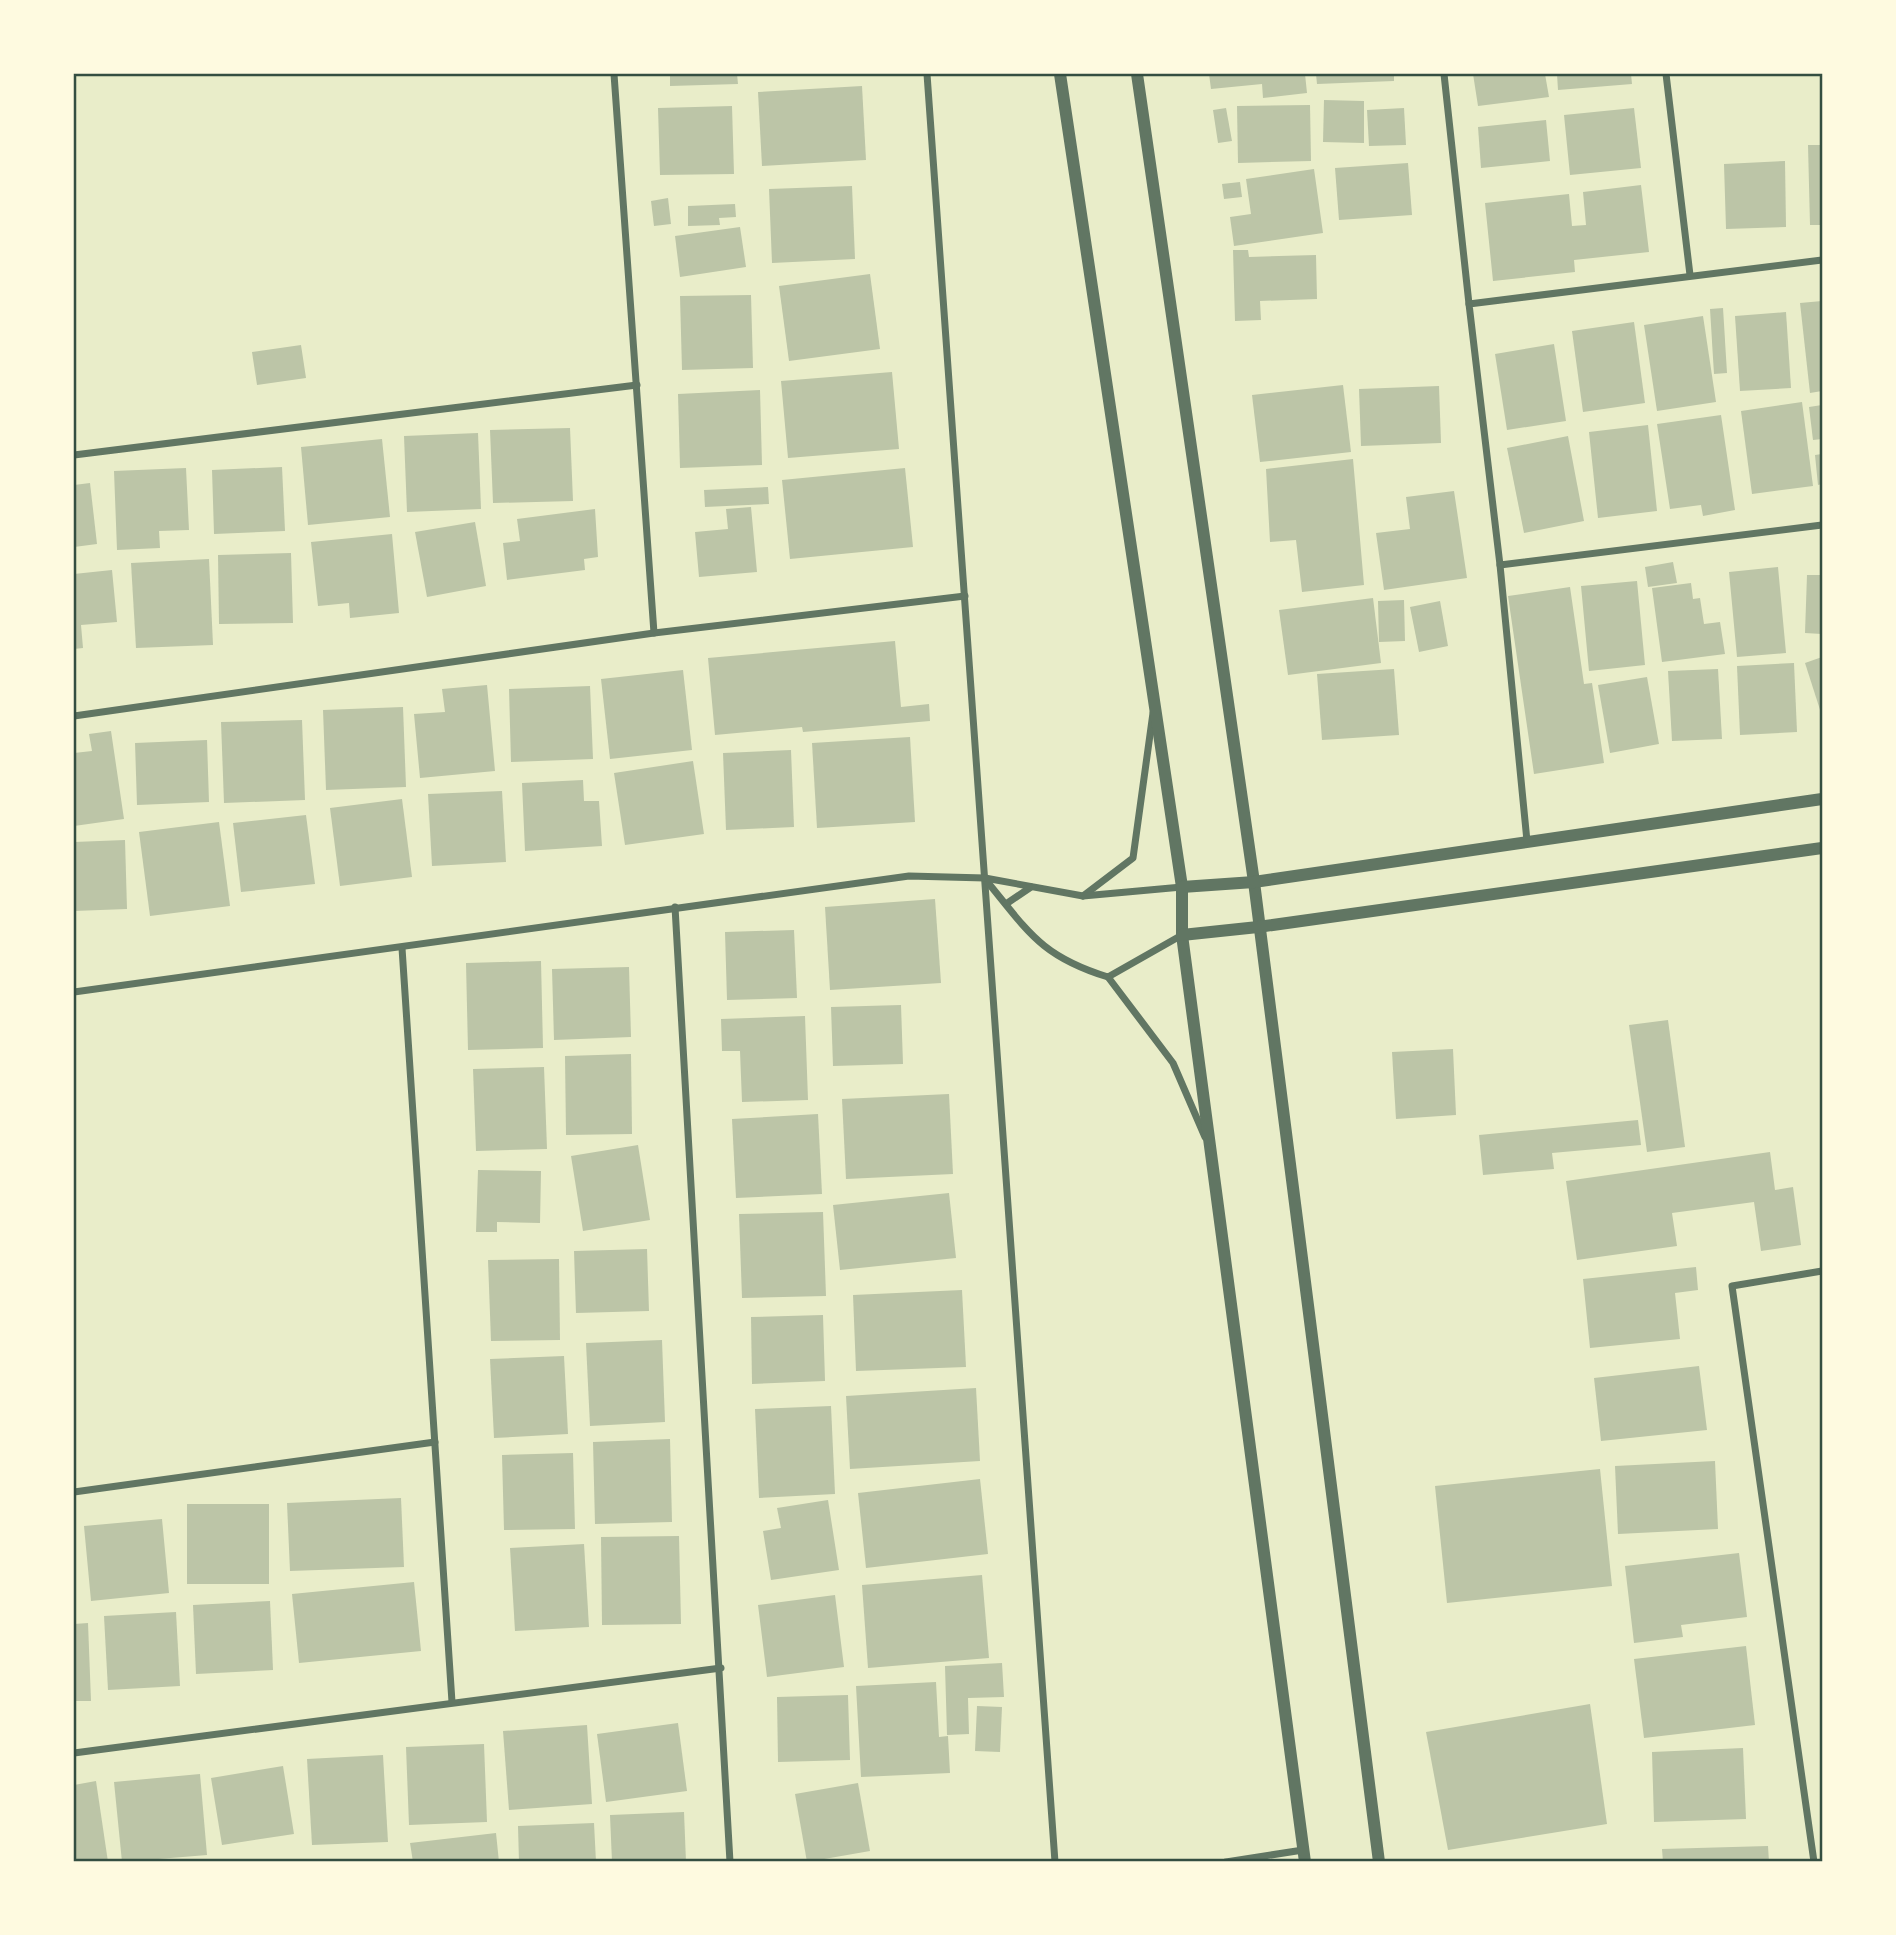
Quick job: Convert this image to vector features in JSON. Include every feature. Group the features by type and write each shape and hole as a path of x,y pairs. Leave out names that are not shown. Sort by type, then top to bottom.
{"street":[{"path":"614,74 654,633"},
{"path":"927,74 1055,1861"},
{"path":"1060,74 1182,887 1182,935 1304,1856 1226,1861"},
{"path":"1137,74 1254,882 1379,1861"},
{"path":"1444,74 1500,565 1527,841"},
{"path":"1666,74 1690,275"},
{"path":"1469,304 1822,260"},
{"path":"74,455 637,385"},
{"path":"1500,565 1822,525"},
{"path":"74,716 654,633 965,596"},
{"path":"1083,896 1133,858 1154,706"},
{"path":"74,992 909,876 985,878 1083,896 1254,882 1822,799"},
{"path":"1108,977 1182,935 1258,927 1822,848"},
{"path":"985,878 1040,945 1077,967 1108,977 1172,1062 1212,1153"},
{"path":"1006,904 1032,887"},
{"path":"676,907 730,1861"},
{"path":"402,948 452,1702"},
{"path":"1814,1861 1732,1286 1822,1271"},
{"path":"74,1492 435,1442"},
{"path":"74,1753 721,1668"}],"building":[{"path":"670,74 737,74 738,84 670,86"},
{"path":"1209,74 1305,74 1307,93 1263,98 1262,84 1211,89"},
{"path":"1316,74 1394,74 1394,81 1317,84"},
{"path":"1473,74 1545,74 1549,97 1478,106"},
{"path":"1557,74 1631,74 1632,84 1558,90"},
{"path":"862,86 866,160 762,166 758,92"},
{"path":"1324,100 1364,101 1364,143 1323,142"},
{"path":"1310,105 1311,161 1238,163 1237,106"},
{"path":"732,106 734,174 660,175 658,108"},
{"path":"1226,108 1232,141 1218,143 1213,110"},
{"path":"1404,108 1406,145 1369,146 1367,110"},
{"path":"1634,108 1641,168 1570,175 1564,115"},
{"path":"1546,120 1550,161 1481,168 1478,127"},
{"path":"1808,145 1822,145 1822,225 1810,225"},
{"path":"1785,161 1786,227 1726,229 1724,164"},
{"path":"1408,163 1412,215 1339,220 1335,168"},
{"path":"1314,169 1323,233 1234,246 1230,217 1251,214 1246,179"},
{"path":"1240,182 1242,197 1224,199 1222,184"},
{"path":"1641,185 1649,252 1574,260 1575,272 1493,281 1485,203 1569,194 1572,226 1586,225 1583,192"},
{"path":"852,186 855,259 772,263 769,189"},
{"path":"668,198 671,224 654,226 651,201"},
{"path":"735,204 736,217 719,218 720,225 688,226 688,206"},
{"path":"740,227 746,267 680,277 675,236"},
{"path":"1233,250 1248,250 1249,257 1316,255 1317,299 1260,301 1261,320 1235,321"},
{"path":"870,274 880,349 789,361 779,286"},
{"path":"751,295 753,368 682,370 680,296"},
{"path":"1822,301 1822,391 1810,393 1800,303"},
{"path":"1723,308 1727,373 1714,374 1710,309"},
{"path":"1786,312 1791,388 1740,391 1735,316"},
{"path":"1703,316 1716,402 1657,411 1644,325"},
{"path":"1634,322 1645,403 1583,412 1572,331"},
{"path":"1554,344 1566,421 1507,430 1495,354"},
{"path":"301,345 306,378 257,385 252,352"},
{"path":"892,372 899,449 788,458 781,381"},
{"path":"1343,385 1351,452 1260,462 1252,395"},
{"path":"1439,386 1441,443 1361,446 1359,389"},
{"path":"760,390 762,465 680,468 678,394"},
{"path":"1802,402 1813,486 1752,494 1741,411"},
{"path":"1822,405 1822,439 1813,440 1809,407"},
{"path":"1721,415 1735,510 1703,516 1701,505 1670,509 1657,424"},
{"path":"1648,425 1657,511 1598,518 1589,432"},
{"path":"570,428 573,501 493,503 490,430"},
{"path":"478,433 481,509 407,512 404,436"},
{"path":"1568,436 1584,521 1524,533 1507,448"},
{"path":"382,439 390,517 308,525 301,447"},
{"path":"1822,454 1822,484 1818,485 1815,455"},
{"path":"1353,459 1364,585 1302,592 1296,540 1270,542 1266,469"},
{"path":"282,467 285,531 214,534 212,470"},
{"path":"186,468 189,530 159,531 160,548 117,550 114,471"},
{"path":"905,468 913,547 790,559 782,480"},
{"path":"90,483 97,544 74,547 74,485"},
{"path":"768,487 769,504 705,507 704,490"},
{"path":"1454,491 1467,578 1384,590 1376,533 1410,529 1406,497"},
{"path":"751,507 757,572 699,577 695,532 728,529 726,509"},
{"path":"595,509 598,557 584,559 585,570 507,580 503,543 520,541 517,519"},
{"path":"475,522 486,586 427,597 415,532"},
{"path":"392,534 399,613 350,618 349,603 318,606 311,542"},
{"path":"291,553 293,623 219,624 218,555"},
{"path":"209,559 213,645 136,648 131,563"},
{"path":"1673,562 1677,583 1648,587 1645,567"},
{"path":"1778,567 1786,653 1737,657 1729,572"},
{"path":"112,570 117,622 81,625 83,648 74,649 74,574"},
{"path":"1807,575 1822,575 1822,634 1805,633"},
{"path":"1637,581 1645,665 1589,671 1581,586"},
{"path":"1691,583 1693,599 1700,598 1704,624 1720,622 1725,654 1662,662 1652,588"},
{"path":"1570,587 1584,684 1592,683 1604,763 1534,774 1508,596"},
{"path":"1373,598 1381,663 1288,675 1279,610"},
{"path":"1404,600 1405,641 1379,642 1378,601"},
{"path":"1440,601 1448,646 1419,652 1410,607"},
{"path":"895,641 901,707 929,704 930,721 803,732 802,727 715,735 708,658"},
{"path":"1822,657 1822,716 1805,663"},
{"path":"1794,663 1797,732 1740,735 1737,666"},
{"path":"1394,669 1399,735 1322,740 1317,674"},
{"path":"1718,669 1722,739 1672,741 1668,671"},
{"path":"683,670 692,750 610,759 601,679"},
{"path":"1647,677 1659,744 1610,753 1598,685"},
{"path":"487,685 495,771 420,778 414,714 445,712 442,689"},
{"path":"590,686 593,759 511,762 509,689"},
{"path":"403,707 406,787 326,790 323,710"},
{"path":"302,720 305,800 224,803 221,722"},
{"path":"111,731 124,819 74,826 74,753 92,751 89,734"},
{"path":"910,737 915,822 817,828 812,743"},
{"path":"207,740 209,802 137,805 135,743"},
{"path":"791,750 794,827 726,830 723,753"},
{"path":"693,761 704,834 625,845 614,773"},
{"path":"583,780 584,801 599,801 602,846 525,851 522,783"},
{"path":"502,791 506,862 432,866 428,794"},
{"path":"402,799 412,877 340,886 330,808"},
{"path":"306,815 315,884 241,892 233,823"},
{"path":"219,822 230,906 150,916 139,832"},
{"path":"125,840 127,909 74,911 74,842"},
{"path":"935,899 941,983 830,990 825,907"},
{"path":"794,930 797,998 727,1000 725,932"},
{"path":"541,961 543,1048 468,1050 466,963"},
{"path":"629,967 631,1037 554,1040 552,969"},
{"path":"901,1005 903,1064 833,1066 831,1007"},
{"path":"805,1016 808,1100 742,1102 740,1051 722,1051 721,1019"},
{"path":"1668,1020 1685,1147 1647,1152 1629,1025"},
{"path":"1453,1049 1456,1115 1396,1119 1392,1052"},
{"path":"631,1054 632,1134 566,1135 565,1056"},
{"path":"544,1067 547,1149 476,1151 473,1069"},
{"path":"949,1094 953,1174 846,1179 842,1099"},
{"path":"818,1114 822,1194 736,1198 732,1119"},
{"path":"1638,1120 1641,1145 1552,1153 1554,1169 1483,1175 1479,1135"},
{"path":"638,1145 650,1220 583,1231 571,1156"},
{"path":"1770,1152 1775,1190 1793,1187 1801,1245 1761,1251 1754,1202 1672,1213 1677,1246 1577,1260 1566,1181"},
{"path":"478,1170 541,1171 540,1223 497,1222 497,1232 476,1232"},
{"path":"949,1193 956,1258 840,1270 833,1205"},
{"path":"823,1212 826,1296 742,1298 739,1214"},
{"path":"647,1249 649,1311 576,1313 574,1251"},
{"path":"559,1259 560,1340 491,1341 488,1260"},
{"path":"1696,1267 1698,1290 1675,1293 1680,1339 1590,1348 1583,1279"},
{"path":"962,1290 966,1367 856,1371 853,1295"},
{"path":"823,1315 825,1381 752,1384 751,1317"},
{"path":"662,1340 665,1422 590,1426 586,1343"},
{"path":"564,1356 568,1434 494,1438 490,1359"},
{"path":"1699,1366 1707,1430 1601,1441 1594,1378"},
{"path":"976,1388 980,1461 850,1469 846,1396"},
{"path":"831,1406 835,1494 759,1498 755,1409"},
{"path":"670,1439 672,1522 595,1524 593,1442"},
{"path":"573,1453 575,1529 504,1530 502,1455"},
{"path":"1715,1461 1718,1529 1618,1534 1615,1466"},
{"path":"1600,1469 1612,1586 1447,1603 1435,1486"},
{"path":"980,1479 988,1554 866,1568 858,1493"},
{"path":"401,1498 404,1567 290,1571 287,1503"},
{"path":"828,1500 839,1570 771,1580 763,1531 781,1528 777,1508"},
{"path":"187,1504 269,1504 269,1584 187,1584"},
{"path":"162,1519 169,1593 91,1601 84,1526"},
{"path":"679,1536 681,1624 602,1625 601,1537"},
{"path":"584,1544 589,1627 515,1631 510,1548"},
{"path":"1739,1553 1747,1617 1681,1625 1683,1637 1634,1643 1625,1566"},
{"path":"982,1575 989,1658 868,1668 862,1585"},
{"path":"414,1582 421,1651 299,1663 292,1594"},
{"path":"835,1595 844,1667 767,1677 758,1605"},
{"path":"270,1601 273,1670 196,1674 193,1605"},
{"path":"176,1612 180,1686 108,1690 104,1616"},
{"path":"88,1623 91,1701 74,1701 74,1624"},
{"path":"1746,1646 1755,1725 1644,1738 1634,1659"},
{"path":"1002,1663 1004,1697 968,1698 969,1734 947,1735 945,1666"},
{"path":"936,1682 939,1737 948,1736 950,1773 861,1777 856,1686"},
{"path":"848,1695 850,1760 778,1762 777,1697"},
{"path":"1590,1704 1607,1824 1448,1850 1426,1732"},
{"path":"977,1706 1002,1707 1000,1752 975,1751"},
{"path":"678,1723 687,1791 606,1802 597,1734"},
{"path":"587,1725 592,1804 509,1810 503,1731"},
{"path":"484,1744 487,1822 409,1825 406,1747"},
{"path":"1743,1748 1746,1819 1654,1822 1652,1752"},
{"path":"383,1755 388,1842 312,1845 307,1759"},
{"path":"283,1766 294,1834 222,1845 211,1778"},
{"path":"200,1774 207,1855 122,1862 114,1782"},
{"path":"96,1781 108,1862 74,1862 74,1785"},
{"path":"858,1783 870,1851 807,1862 795,1794"},
{"path":"684,1812 686,1862 612,1862 610,1815"},
{"path":"594,1823 596,1862 519,1862 518,1826"},
{"path":"496,1833 499,1862 413,1862 410,1843"},
{"path":"1768,1846 1769,1862 1663,1862 1662,1849"}]}
